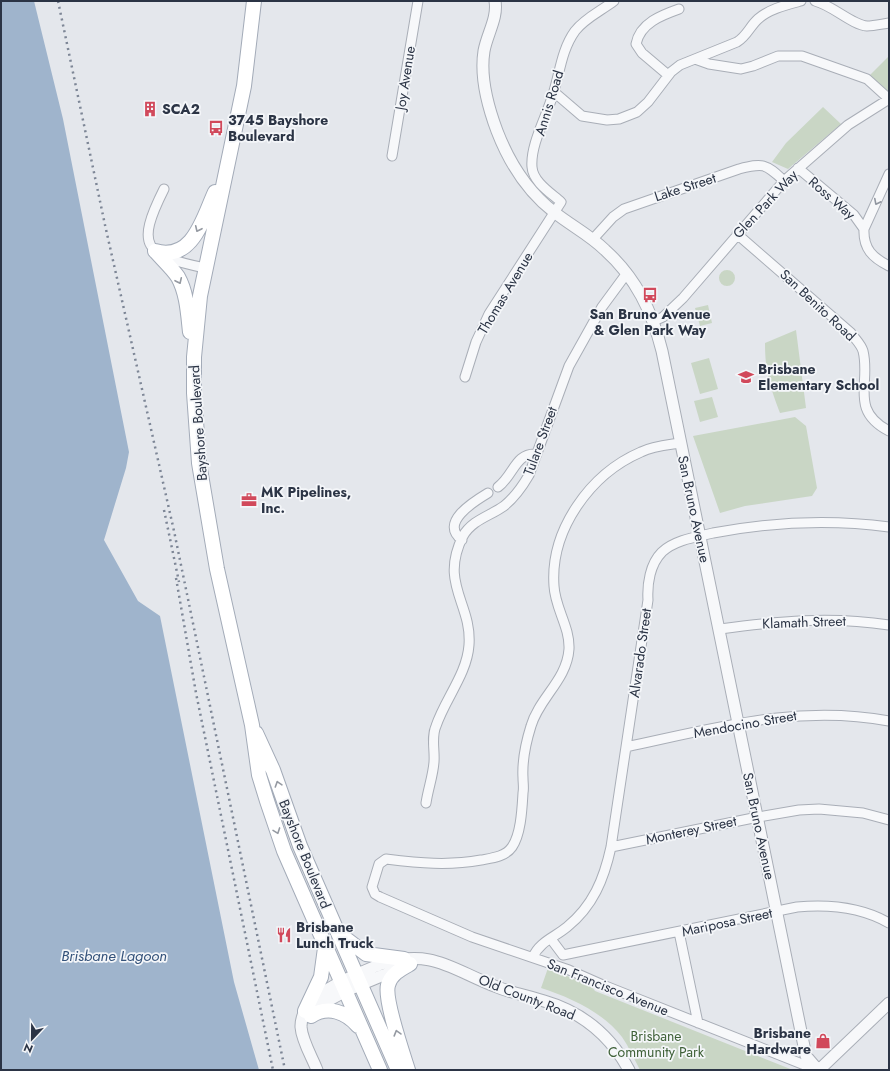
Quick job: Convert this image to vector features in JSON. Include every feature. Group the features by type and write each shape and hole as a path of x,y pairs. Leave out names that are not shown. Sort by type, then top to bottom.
{"main road":[{"name":"Bayshore Boulevard","path":"254,1 246,74 200,296 194,357 196,428 204,498 235,655 252,725 259,775 275,826 325,948 380,1070"},
{"path":"155,251 162,253 178,252 191,243 226,168"},
{"path":"155,251 177,275 180,282 186,300 194,357"},
{"name":"Bayshore Boulevard","path":"252,725 268,756 300,846 398,1070"},
{"path":"338,932 366,954 407,961 391,979 387,992 408,1070"},
{"path":"325,948 321,977 308,1013 322,1011 342,1013 354,1021 364,1034"}],"street":[{"name":"Joy Avenue","path":"392,156 418,1"},
{"name":"San Bruno Avenue","path":"494,1 495,16 485,44 483,65 486,87 495,125 500,138 530,190 555,213 606,251 626,273 645,299 654,321 662,351 720,629 806,1056 818,1070"},
{"name":"Annis Road","path":"555,213 561,202 537,180 532,169 533,153 554,92 565,48 576,30 586,19 614,1"},
{"path":"554,92 582,116 606,120 620,119 637,112 648,102 668,75 680,65 737,42 744,37 757,20 769,11 801,1"},
{"path":"815,1 826,4 845,16 866,26 889,23"},
{"path":"668,75 642,54 636,44 640,33 648,24 680,9"},
{"path":"695,59 709,64 741,69 778,56 802,56 867,79 889,99"},
{"name":"Glen Park Way","path":"654,321 663,317 676,305 784,181 848,125 889,99"},
{"name":"Lake Street","path":"593,240 613,217 624,209 758,164 770,168 784,181"},
{"name":"Ross Way","path":"798,168 854,216 864,229"},
{"path":"889,174 864,229 864,239 867,249 875,258 889,266"},
{"path":"164,189 148,228 150,244 155,251 167,259 205,268"},
{"name":"Thomas Avenue","path":"465,378 476,342 489,314 555,213"},
{"name":"San Benito Road","path":"737,234 842,323 858,342 864,359 863,389 866,406 875,422 889,431"},
{"name":"Tulare Street","path":"426,803 433,768 433,740 436,726 468,655 469,627 453,577 456,559 462,540 472,526 504,506 518,492 528,476 569,366 602,307 626,273"},
{"name":"San Francisco Avenue","path":"680,443 640,452 614,468 586,494 575,509 562,534 555,559 554,587 557,605 568,636 568,658 562,674 531,724 525,754 523,793 519,826 516,840 512,847 502,855 451,864 419,864 384,859 379,864 376,871 372,884 373,891 380,897 472,937 559,966 818,1070"},
{"path":"498,487 507,481 521,457 528,453 536,454"},
{"path":"462,540 456,535 454,530 454,522 475,501 488,493"},
{"name":"Alvarado Street","path":"533,957 538,947 551,939 579,917 603,880 611,847 650,573 657,558 668,548 678,542 700,536 760,526 804,522 852,523 889,527"},
{"name":"Klamath Street","path":"720,629 769,621 822,619 860,621 889,625"},
{"name":"Mendocino Street","path":"626,747 770,718 816,714 860,716 889,722"},
{"name":"Monterey Street","path":"611,847 799,810 863,813 889,820"},
{"name":"Mariposa Street","path":"563,955 777,911 814,905 844,907 872,915 889,923"},
{"path":"679,932 698,1023"},
{"path":"551,939 563,955 559,966"},
{"name":"Old County Road","path":"308,1013 344,988 359,980 407,961 428,959 450,965 498,988 544,1001 574,1013 586,1020 606,1037 629,1070"},
{"path":"818,1070 889,1003"},
{"path":"308,1013 304,1038 317,1070"}],"green space":[{"path":"889,56 889,94 869,76"},
{"path":"823,107 841,124 788,169 772,162 786,143"},
{"path":"727,270 733,272 735,278 733,284 727,286 721,284 719,278 721,272"},
{"path":"708,305 712,323 700,326 695,308"},
{"path":"796,330 806,408 780,413 769,379 765,343"},
{"path":"709,358 718,389 700,394 691,363"},
{"path":"712,397 718,417 700,422 694,401"},
{"path":"795,417 806,426 817,488 812,496 745,506 720,513 693,436"},
{"name":"Brisbane Community Park","path":"548,968 591,986 595,991 793,1070 640,1070 622,1037 605,1020 585,1006 541,988"}],"water":[{"name":"Brisbane Lagoon","path":"1,1 34,1 63,119 129,452 126,468 104,540 138,601 160,616 234,982 259,1070 1,1070"}],"railway":[{"path":"58,1 105,225 174,531 285,1070"},
{"path":"164,510 179,582"},
{"path":"176,578 196,693 273,1070"}],"place":[{"name":"SCA2","path":"150,109"},
{"name":"3745 Bayshore Boulevard","path":"216,128"},
{"name":"San Bruno Avenue & Glen Park Way","path":"650,295"},
{"name":"Brisbane Elementary School","path":"746,377"},
{"name":"MK Pipelines, Inc.","path":"249,500"},
{"name":"Brisbane Lunch Truck","path":"284,935"},
{"name":"Brisbane Hardware","path":"823,1041"}]}
